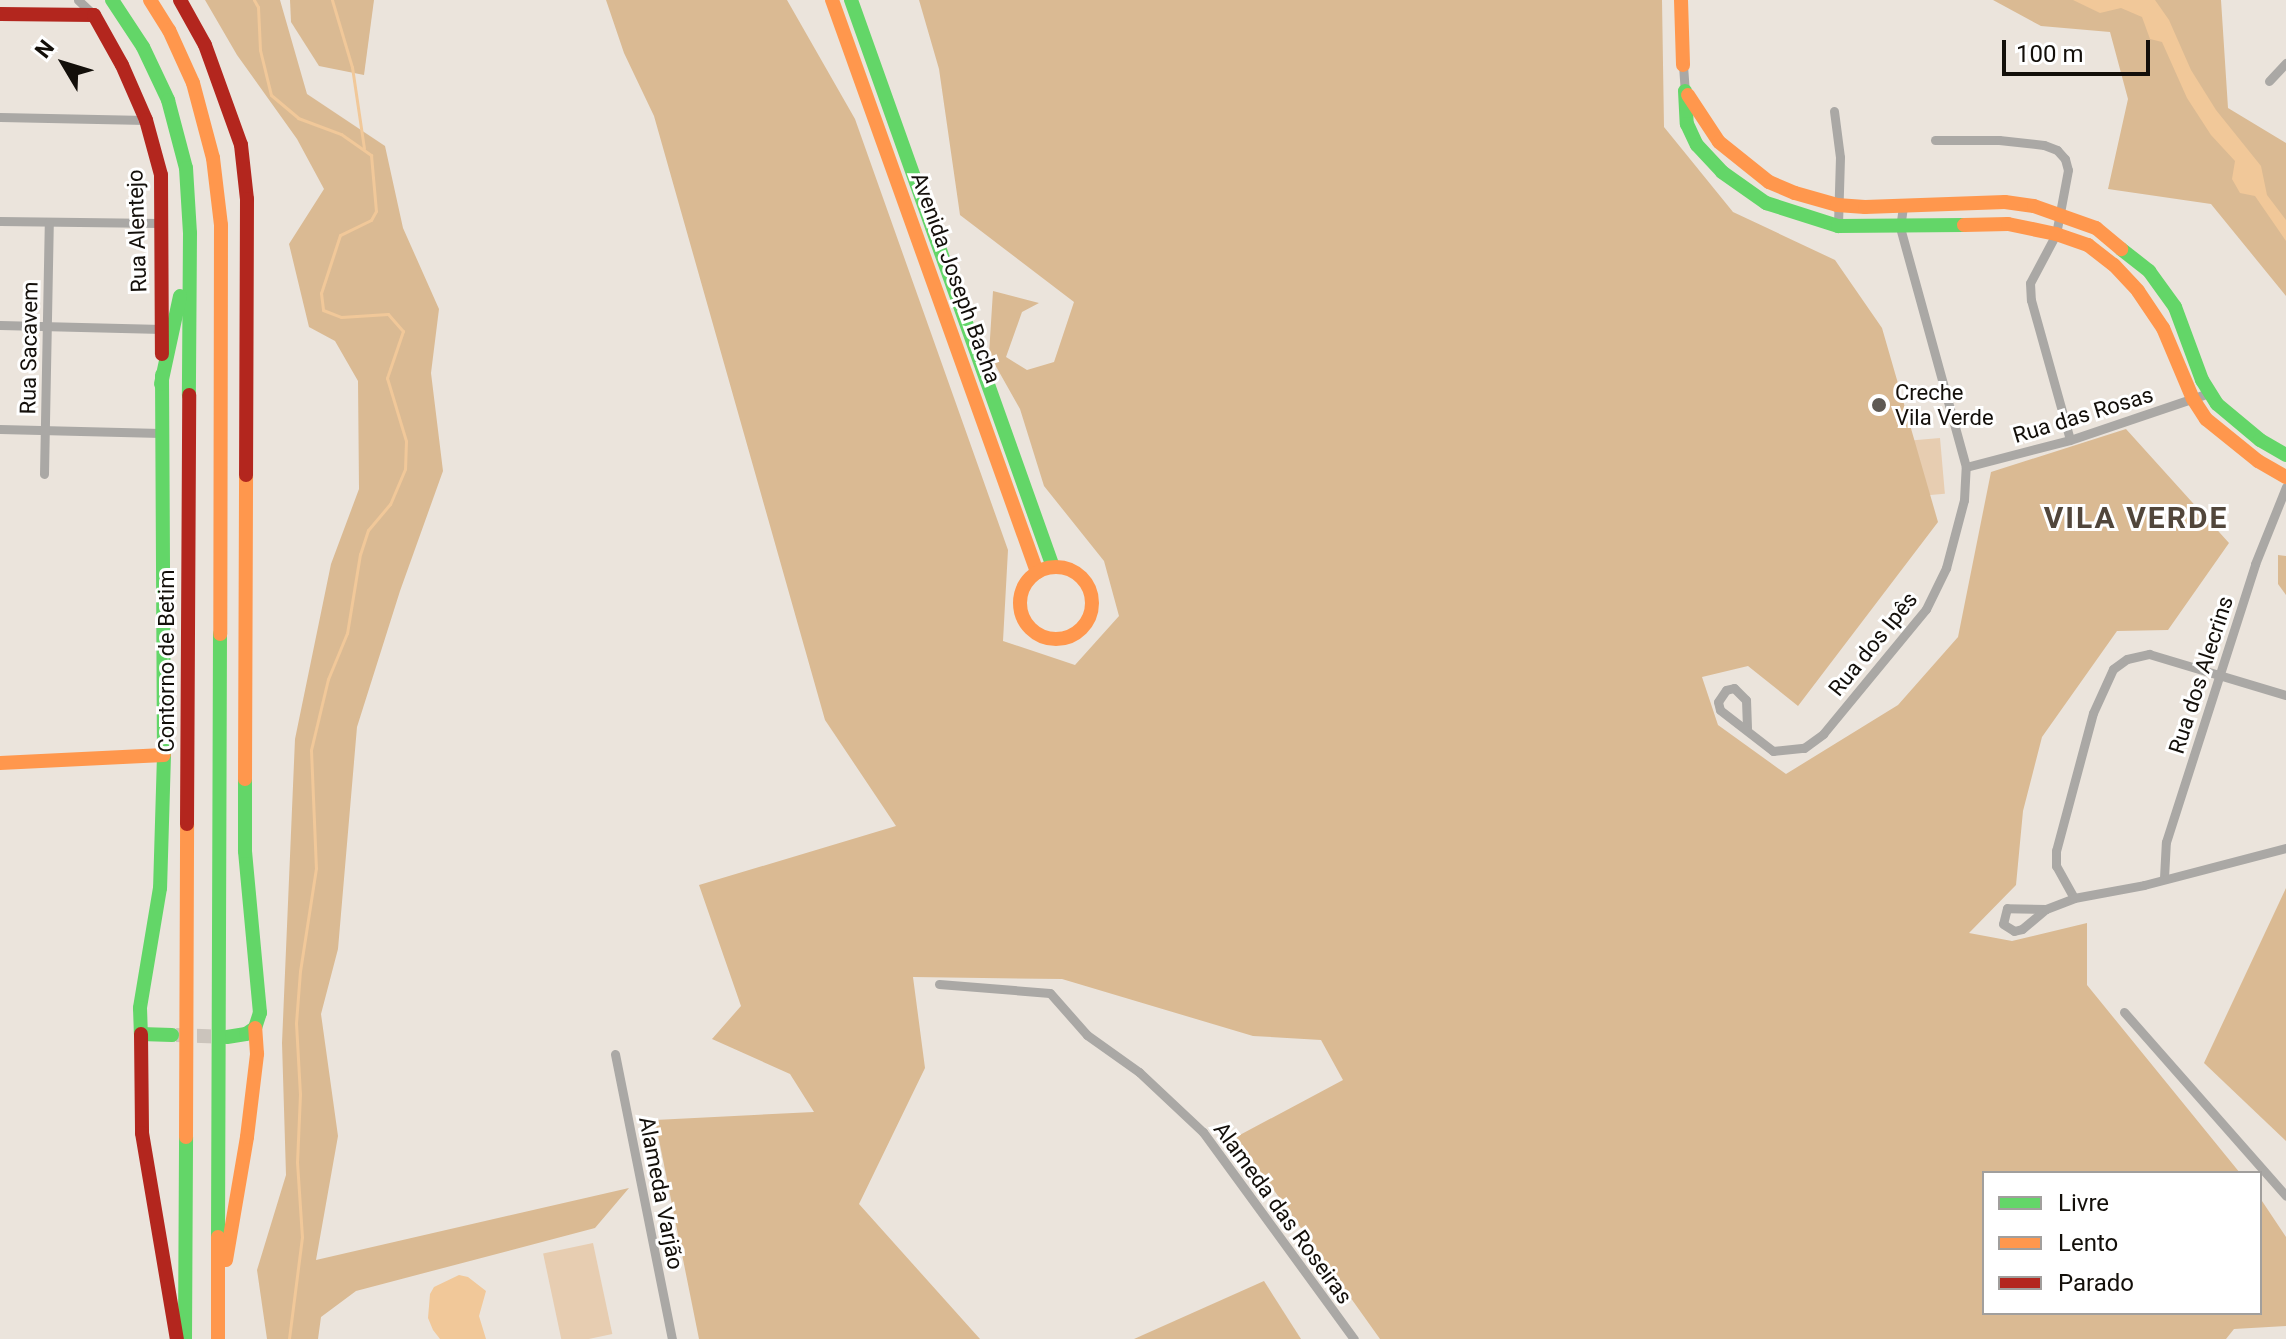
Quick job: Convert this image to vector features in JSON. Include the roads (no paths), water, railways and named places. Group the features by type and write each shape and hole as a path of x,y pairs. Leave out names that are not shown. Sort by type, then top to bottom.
{"main road":[{"name":"Contorno de Betim","path":"112,0 143,47 162,87 186,168 190,233 185,1339"},
{"path":"150,0 169,30 193,83 213,158 221,225 218,1339"},
{"path":"180,0 205,45 241,145 247,199 245,851 260,1013 255,1028 257,1054 247,1137 218,1307"},
{"name":"Avenida Joseph Bacha","path":"832,0 1037,572"},
{"name":"Avenida Joseph Bacha","path":"851,0 1053,567"},
{"path":"1681,0 1683,65"},
{"path":"0,14 94,15"},
{"name":"Rua Alentejo","path":"94,15 122,65 146,120 161,175 164,755 160,888 140,1008 142,1133 177,1339"},
{"path":"1685,91 1699,117 1719,142 1769,182 1837,205 2005,202 2060,213 2096,228 2149,271 2175,307 2209,393 2234,419 2286,455"},
{"path":"1685,91 1687,124 1697,145 1722,172 1766,203 1838,226 1900,228 2008,224 2056,234 2088,245 2114,265 2138,291 2163,328 2193,399 2206,419 2231,441 2286,477"},
{"path":"161,384 180,308 178,137"},
{"path":"1053,567 1075,572 1090,590 1092,602 1085,624 1067,637 1044,637 1025,623 1021,613 1022,590 1037,572 1053,567"},
{"path":"0,763 164,755"},
{"path":"227,1037 246,1034 255,1028"},
{"path":"141,1034 172,1035"}],"street":[{"name":"Rua Alentejo","path":"78,0 94,15"},
{"path":"2269,81 2286,63"},
{"path":"1683,65 1685,91"},
{"path":"1834,111 1840,157 1838,226"},
{"path":"0,117 146,120"},
{"path":"1935,140 2008,141 2057,150 2065,159 2068,170 2056,234 2030,283 2030,292 2070,440"},
{"name":"Rua dos Ipês","path":"1747,728 1765,746 1781,752 1804,748 1823,734 1934,596 1946,568 1964,500 1966,467 1900,228 1903,206"},
{"path":"0,221 159,223"},
{"name":"Rua Sacavem","path":"44,474 49,222"},
{"path":"0,325 162,329"},
{"name":"Rua das Rosas","path":"1966,467 2070,440 2209,393"},
{"path":"0,429 161,433"},
{"name":"Rua dos Alecrins","path":"2164,878 2166,842 2255,564 2286,487"},
{"path":"2074,898 2056,866 2056,851 2093,713 2113,669 2127,659 2149,654 2286,695"},
{"path":"2046,909 2074,898 2286,848"},
{"name":"Alameda das Roseiras","path":"939,984 1050,993 1087,1035 1139,1072 1203,1132 1354,1339"},
{"path":"2124,1012 2286,1196"},
{"name":"Alameda Varjão","path":"615,1054 672,1339"}],"waterway":[{"path":"254,0 258,7 260,50 271,95 298,118 341,134 371,155 376,211 371,220 340,235 321,293 323,310 341,317 388,314 403,331 387,378 406,441 405,469 390,504 368,530 360,554 347,633 328,679 311,750 316,868 300,971 296,1023 300,1094 297,1162 302,1237 289,1339"},
{"path":"332,0 352,67 364,148"}],"tunnel":[{"path":"176,1035 227,1037"}],"place":[{"name":"Creche Vila Verde","path":"1879,405"}],"district":[{"name":"VILA VERDE","path":"2136,518"}]}
